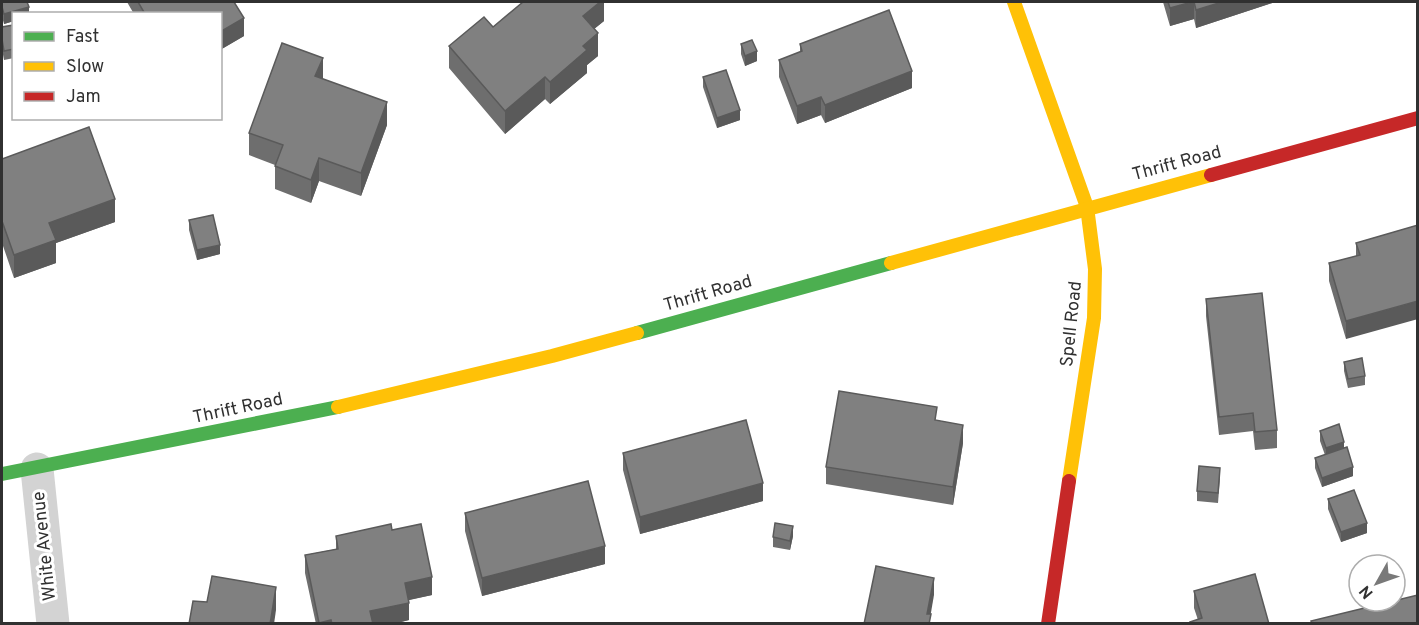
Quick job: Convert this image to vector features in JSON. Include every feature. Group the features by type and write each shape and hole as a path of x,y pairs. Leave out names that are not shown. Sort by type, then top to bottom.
{"street":[{"name":"Spell Road","path":"1014,2 1087,207 1095,269 1094,318 1048,624"},
{"name":"Thrift Road","path":"2,474 37,469 352,404 552,356 1087,207 1418,118"},
{"name":"White Avenue","path":"37,469 54,624"}],"building":[{"path":"2,2 27,2 29,7 4,14"},
{"path":"138,2 234,2 244,18 222,31 222,12 144,12"},
{"path":"523,2 600,2 583,16 598,33 583,46 587,50 550,82 545,77 505,111 449,46 484,17 493,27"},
{"path":"1168,2 1192,2 1170,8"},
{"path":"1194,2 1222,2 1196,10"},
{"path":"889,10 912,71 825,105 821,97 797,106 779,60 802,51 800,44"},
{"path":"12,25 12,49 4,51 2,27"},
{"path":"752,40 757,51 745,56 741,44"},
{"path":"282,43 323,58 315,76 387,102 361,173 319,158 311,180 275,166 283,145 249,133"},
{"path":"726,70 740,110 717,118 703,77"},
{"path":"89,127 115,199 49,223 56,240 14,255 2,221 2,159"},
{"path":"213,215 220,245 197,250 189,220"},
{"path":"1418,225 1418,301 1346,321 1329,263 1360,255 1356,243"},
{"path":"1262,293 1277,430 1255,432 1253,413 1219,417 1206,299"},
{"path":"1362,358 1365,376 1348,379 1344,362"},
{"path":"839,391 937,407 935,420 963,425 953,487 826,467"},
{"path":"746,420 763,483 640,517 623,453"},
{"path":"1339,424 1344,442 1326,448 1320,431"},
{"path":"1347,447 1353,467 1322,478 1315,458"},
{"path":"1199,466 1220,468 1218,493 1197,491"},
{"path":"588,481 605,546 482,578 465,513"},
{"path":"1354,490 1367,523 1341,532 1328,499"},
{"path":"775,523 793,526 790,541 773,537"},
{"path":"391,524 392,530 421,524 432,577 405,583 409,603 370,611 373,624 332,624 331,620 319,623 305,555 338,549 336,536"},
{"path":"876,566 934,578 927,614 931,614 929,624 864,624"},
{"path":"1255,574 1269,624 1191,624 1190,622 1202,618 1194,591"},
{"path":"212,576 276,587 270,624 189,624 193,601 207,602"},
{"path":"1418,595 1418,624 1312,624 1311,621 1347,612 1407,613 1407,598"}],"traffic: fast":[{"path":"637,333 891,263"},
{"path":"2,474 338,407"}],"traffic: slow":[{"path":"1014,2 1087,207 1095,269 1094,318 1069,481"},
{"path":"891,263 1211,175"},
{"path":"338,407 552,356 637,333"}],"traffic: jam":[{"path":"1211,175 1418,118"},
{"path":"1048,624 1069,481"}]}
